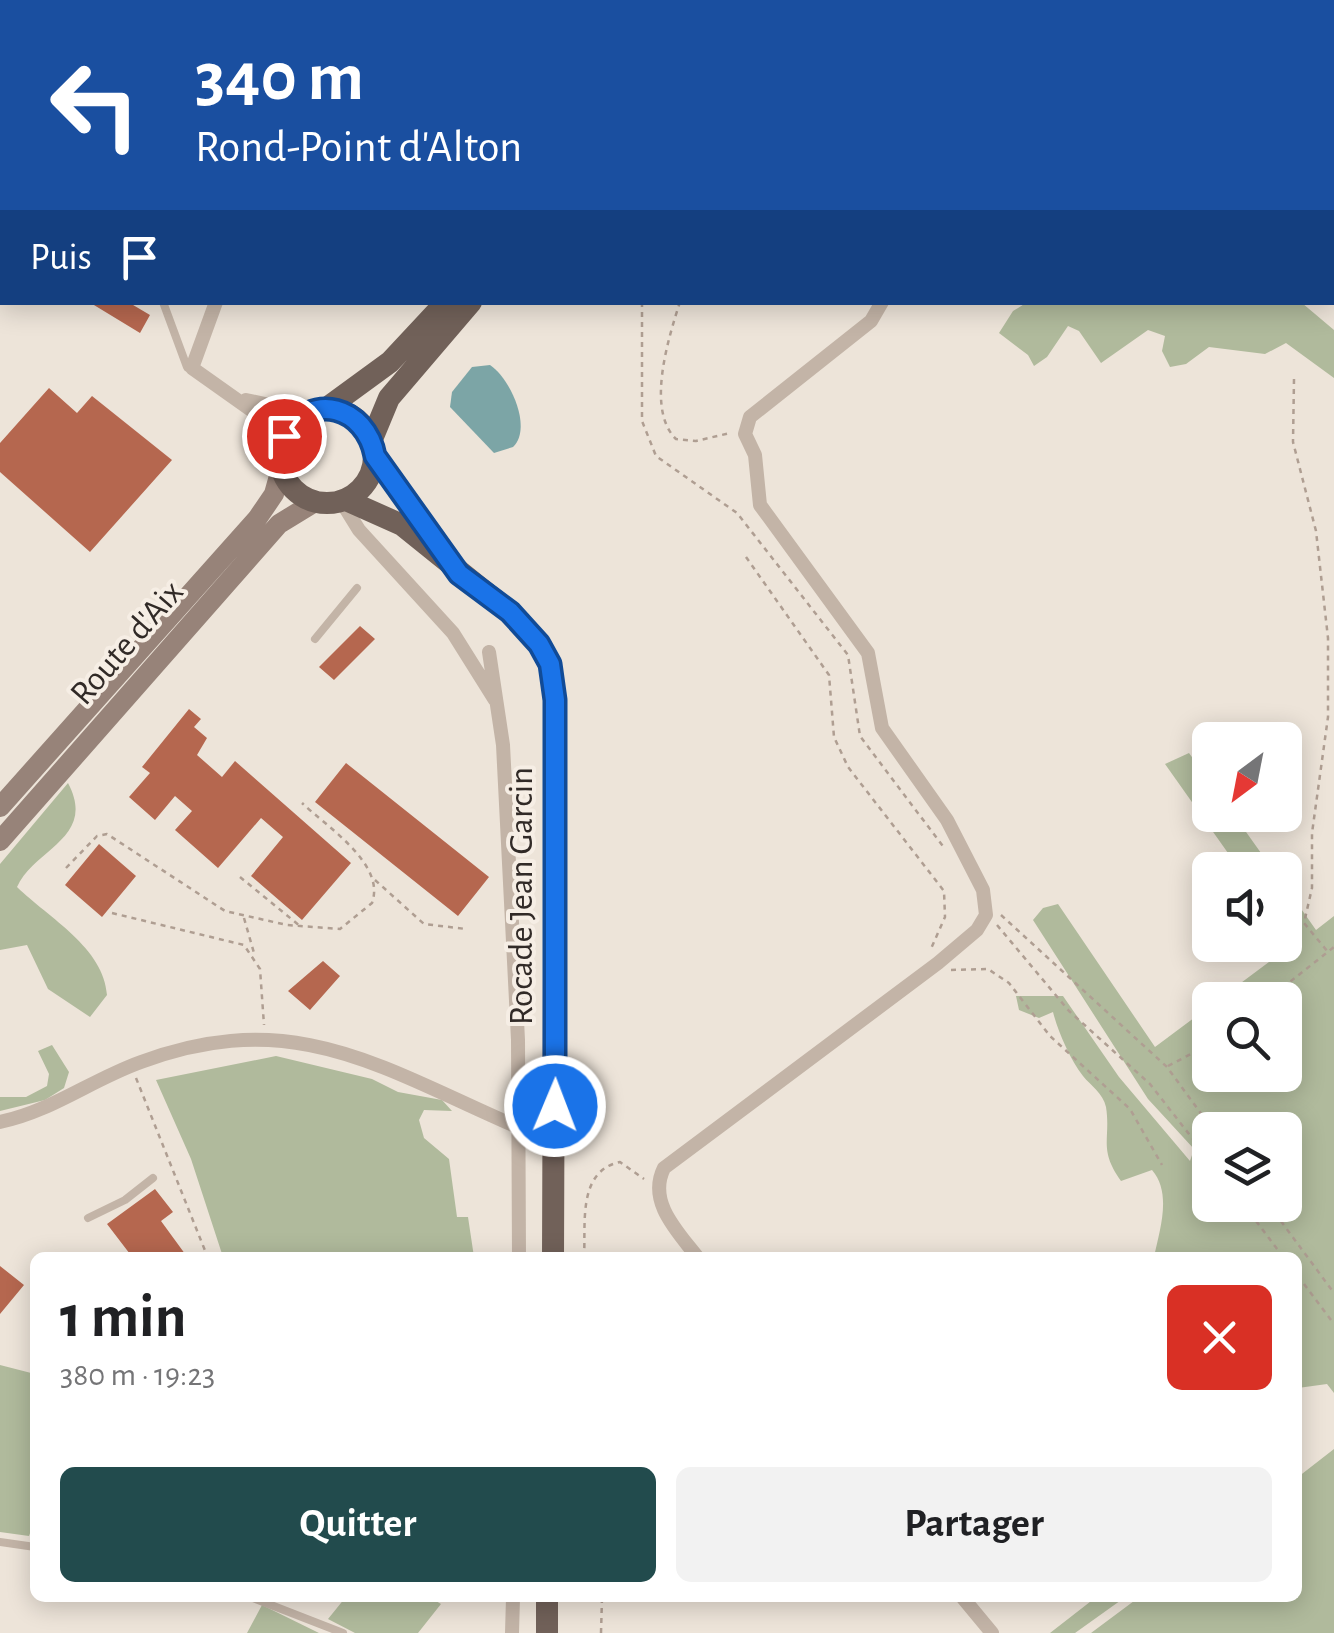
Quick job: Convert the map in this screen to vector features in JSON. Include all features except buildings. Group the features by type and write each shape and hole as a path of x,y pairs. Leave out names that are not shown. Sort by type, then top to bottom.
{"main road":[{"path":"443,305 390,362 290,427 281,458 294,490 315,502 343,501 370,477 389,398 468,305"},
{"path":"316,411 359,420 374,448"},
{"name":"Rocade Jean Garcin","path":"374,448 459,574"},
{"name":"Route d'Aix","path":"0,807 257,519 274,494 281,458"},
{"name":"Rocade Jean Garcin","path":"343,501 388,517 527,628 550,664 554,682 553,1252"},
{"name":"Route d'Aix","path":"0,841 272,531 290,515 315,502"},
{"path":"547,1633 548,1602"}],"street":[{"path":"215,305 192,368 241,399 270,425 281,458"},
{"path":"693,1252 672,1224 658,1186 664,1168 920,976 977,930 987,912 983,890 948,820 882,728 868,652 760,506 757,465 745,426 755,412 871,321 880,305"},
{"path":"241,399 316,411"},
{"path":"343,501 359,530 453,634 500,709"},
{"name":"Rocade Jean Garcin","path":"489,652 500,709 520,1128 518,1252"},
{"path":"0,1122 44,1110 126,1068 187,1048 265,1037 293,1040 379,1065 520,1128"},
{"path":"512,1633 513,1602"},
{"path":"966,1602 992,1633"}],"lane":[{"path":"164,305 188,367"},
{"path":"316,639 356,588"},
{"path":"88,1218 126,1200 153,1178"},
{"path":"0,1542 30,1546"},
{"path":"263,1602 343,1633"}],"path":[{"path":"642,305 642,421 656,456 737,514 848,655 860,736 952,860"},
{"path":"679,305 660,405 666,429 676,439 696,440 745,426"},
{"path":"1294,379 1293,442 1316,531 1328,638 1328,717 1312,832 1312,888 1304,922 1328,952"},
{"path":"746,557 828,675 838,751 944,891 945,917 920,976"},
{"path":"302,803 424,924 466,929"},
{"path":"66,868 97,836 107,834 208,903 301,927 340,929 362,915 376,892 374,878"},
{"path":"240,877 301,927"},
{"path":"987,912 1007,918 1166,1067 1200,1112"},
{"path":"987,912 1069,1010 1150,1084 1192,1137"},
{"path":"112,914 228,938 254,955"},
{"path":"244,915 264,988 265,1037"},
{"path":"1290,982 1334,947"},
{"path":"920,976 975,967 999,974 1050,1036 1130,1109 1162,1165"},
{"path":"1166,1067 1192,1053"},
{"path":"126,1068 148,1103 206,1252"},
{"path":"584,1252 588,1189 597,1173 620,1162 658,1186"},
{"path":"1257,1222 1279,1252"},
{"path":"1282,1222 1334,1293"},
{"path":"1302,1281 1334,1324"},
{"path":"602,1602 602,1633"}],"green space":[{"path":"1023,305 1304,305 1334,330 1334,378 1286,343 1265,354 1209,347 1186,364 1170,367 1162,351 1165,336 1148,330 1101,363 1079,331 1068,326 1047,357 1034,366 1028,355 999,333 1013,311"},
{"path":"1189,753 1192,757 1192,802 1165,764"},
{"path":"68,783 75,802 75,817 69,830 17,887 73,935 96,963 107,995 90,1017 48,989 27,945 0,950 0,864"},
{"path":"1213,832 1246,832 1260,852 1227,852"},
{"path":"1058,904 1155,1047 1192,1019 1192,1092 1302,1092 1302,982 1242,982 1269,962 1302,962 1302,910 1316,930 1334,916 1334,1393 1327,1384 1302,1387 1302,1252 1155,1252 1163,1212 1158,1179 1152,1170 1121,1181 1107,1152 1106,1107 1102,1098 1074,1062 1053,1012 1039,1018 1019,1010 1016,996 1063,996 1119,1077 1190,1161 1192,1155 1192,1222 1302,1222 1302,1112 1192,1112 1192,1147 1148,1099 1033,920 1043,908"},
{"path":"52,1045 69,1072 64,1088 45,1100 0,1111 0,1097 26,1097 47,1086 49,1074 38,1051"},
{"path":"276,1056 372,1079 398,1092 442,1100 452,1111 424,1110 419,1120 424,1138 449,1159 457,1217 468,1217 473,1252 221,1252 191,1159 156,1080"},
{"path":"0,1365 30,1373 30,1533 0,1532"},
{"path":"1334,1449 1334,1633 1091,1633 1133,1602 1302,1602 1302,1474"},
{"path":"342,1602 441,1604 418,1633 355,1633 328,1619"},
{"path":"1090,1602 1118,1602 1075,1633 1050,1633"},
{"path":"262,1605 319,1633 247,1633"}],"water":[{"path":"490,365 511,392 521,428 513,447 494,453 450,407 452,392 472,367"}],"route":[{"path":"284,436 297,419 313,410 339,410 359,420 372,440 375,456 459,574 527,628 550,664 555,700 555,1106"}]}
